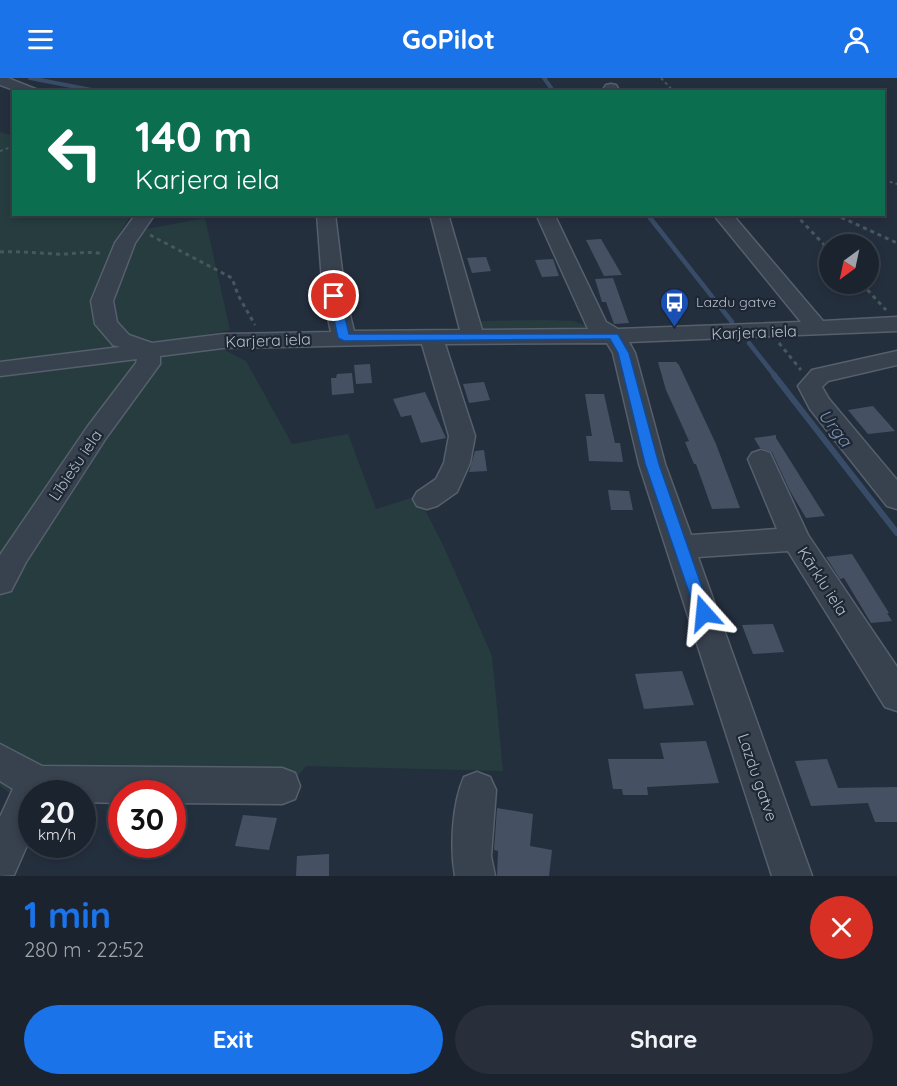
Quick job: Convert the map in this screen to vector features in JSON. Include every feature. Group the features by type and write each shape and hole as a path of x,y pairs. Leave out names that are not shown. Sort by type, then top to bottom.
{"street":[{"path":"0,80 30,90"},
{"path":"326,216 334,296 344,338"},
{"path":"440,216 473,337"},
{"path":"546,216 597,326 614,336"},
{"path":"724,216 818,329"},
{"path":"141,221 125,243 102,301 106,324 121,340 149,349"},
{"name":"Karjera iela","path":"0,369 191,344 261,340 614,336 895,324"},
{"name":"Lazdu gatve","path":"614,336 624,353 652,464 792,876"},
{"path":"427,499 447,486 457,463 462,436 431,337"},
{"name":"Lībiešu iela","path":"0,582 97,432 148,364 149,349"},
{"path":"893,487 817,391 831,371 897,358"},
{"name":"Kārklu iela","path":"761,459 796,539 897,696"},
{"path":"681,547 796,539"},
{"path":"0,761 33,780"},
{"path":"96,783 282,786"},
{"path":"475,876 471,856 477,790"},
{"path":"0,861 18,822"}],"path":[{"path":"661,78 672,90"},
{"path":"797,216 819,239"},
{"path":"838,216 897,243"},
{"path":"141,221 232,278 261,340"},
{"path":"0,252 35,251 45,254 90,251 119,256"},
{"path":"871,294 895,324"},
{"path":"775,337 817,391"}],"green space":[{"path":"0,132 12,136 12,216 130,216 119,234 205,218 230,330 197,336 246,361 292,444 348,434 376,509 418,496 444,547 492,656 503,771 306,766 278,801 186,795 186,780 108,780 108,793 96,793 96,780 18,780 18,792 8,792 0,786"},
{"path":"484,321 573,321 592,327 593,330 481,332 478,323"}],"building":[{"path":"601,239 622,275 604,276 586,240"},
{"path":"486,257 491,271 472,273 467,258"},
{"path":"553,259 559,276 542,277 535,260"},
{"path":"613,278 629,323 614,324 606,302 602,302 595,279"},
{"path":"658,362 676,362 679,365 716,444 740,508 712,509 696,464 685,442 689,441 666,390"},
{"path":"370,364 372,383 356,384 354,365"},
{"path":"352,373 354,393 332,395 331,378 336,378 337,374"},
{"path":"484,382 490,400 469,403 463,384"},
{"path":"425,392 446,438 421,443 411,415 401,417 393,399"},
{"path":"585,394 604,394 615,443 620,443 623,462 589,461 586,436 592,436"},
{"path":"873,406 895,431 868,434 848,410"},
{"path":"776,435 825,516 806,518 790,491 772,452 760,448 754,438"},
{"path":"484,450 487,471 469,472 475,451"},
{"path":"608,490 629,491 633,510 611,510"},
{"path":"852,554 892,621 871,623 844,578 840,579 826,557"},
{"path":"773,624 784,652 753,654 742,625"},
{"path":"682,671 694,705 644,709 635,674"},
{"path":"706,741 719,783 647,787 648,795 623,795 622,789 613,789 608,759 664,759 660,743"},
{"path":"827,759 838,788 897,787 897,822 875,822 868,803 811,806 795,761"},
{"path":"497,808 533,814 530,846 552,850 549,876 497,876 498,851 494,850"},
{"path":"243,815 277,818 269,850 235,846"},
{"path":"329,854 329,876 296,876 297,856"}],"waterway":[{"path":"30,78 92,90"},
{"name":"Urga","path":"544,78 553,90"},
{"name":"Urga","path":"649,216 732,322"},
{"name":"Urga","path":"749,343 775,376"},
{"name":"Urga","path":"774,375 897,533"}],"place":[{"name":"Lazdu gatve","path":"675,328"}],"route":[{"path":"334,296 344,338 614,336 624,353 652,464 704,613"}]}
